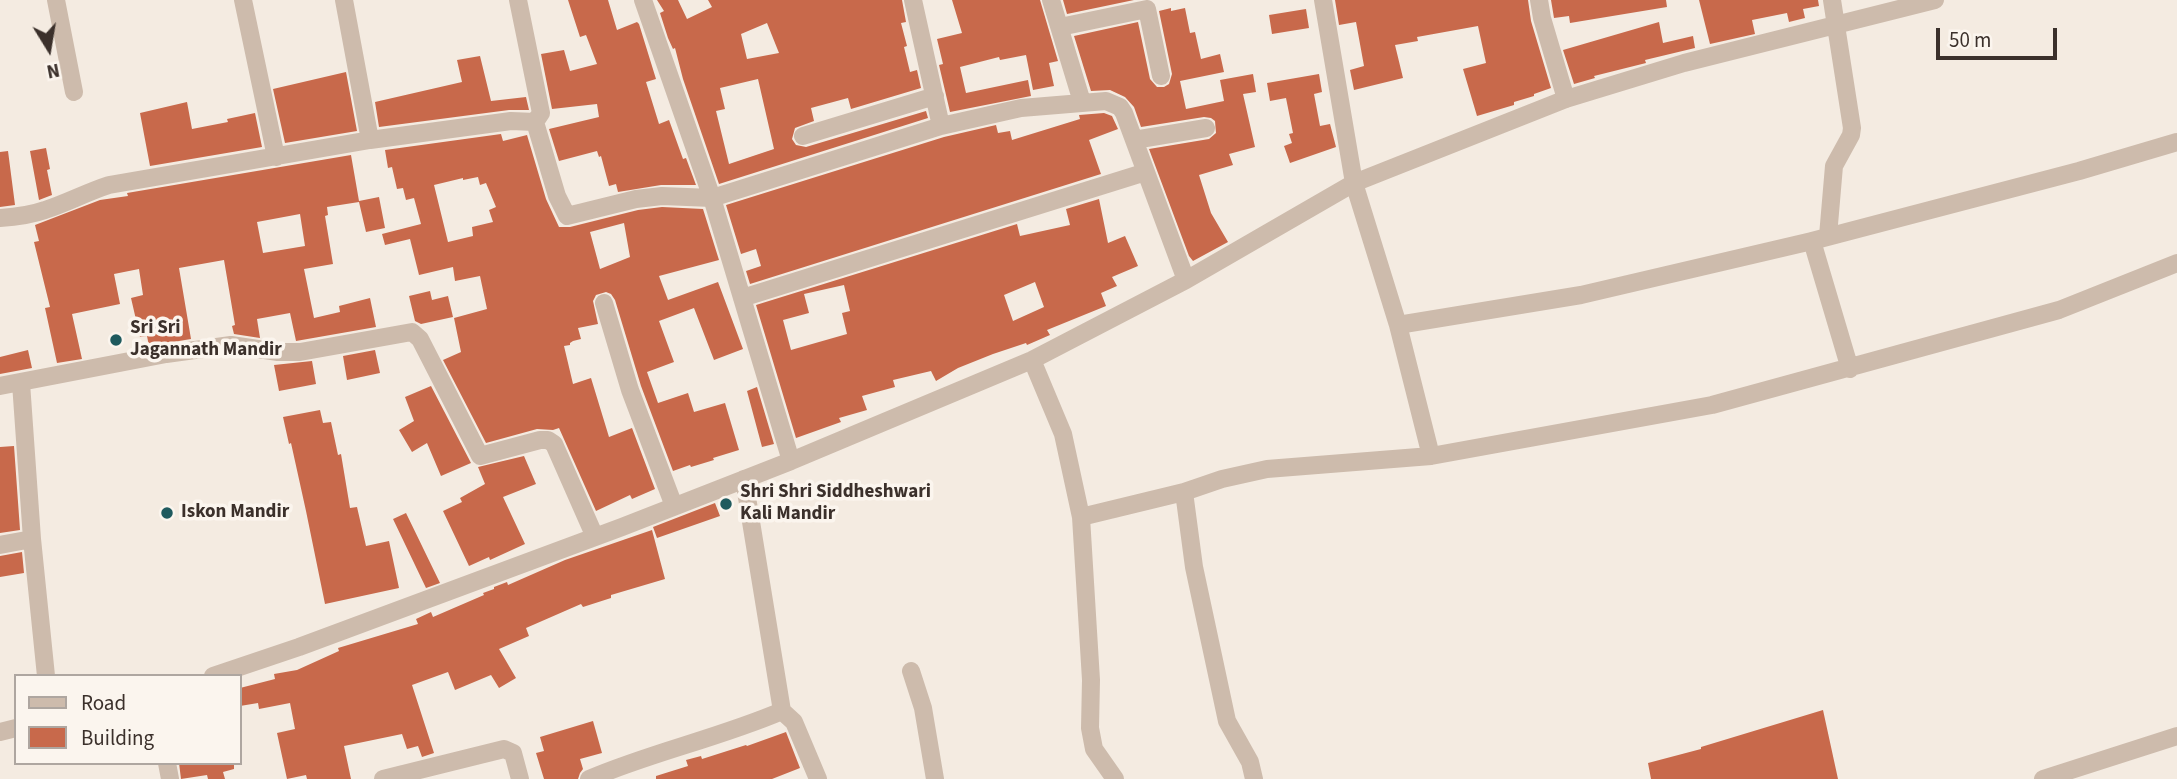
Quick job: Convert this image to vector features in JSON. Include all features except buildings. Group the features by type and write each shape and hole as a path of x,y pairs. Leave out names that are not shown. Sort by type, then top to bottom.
{"street":[{"path":"56,0 74,92"},
{"path":"243,0 276,157"},
{"path":"344,0 370,140"},
{"path":"518,0 541,113 535,122"},
{"path":"643,0 712,198 791,461"},
{"path":"913,0 942,126"},
{"path":"1051,0 1082,102"},
{"path":"1323,0 1354,183 1398,325 1432,456"},
{"path":"1539,0 1566,99"},
{"path":"1832,0 1852,128 1834,166 1820,239 1850,369"},
{"path":"219,674 595,537 791,461 1032,360 1186,280 1354,183 1566,99 1684,63 1935,0"},
{"path":"1060,27 1147,9 1161,76"},
{"path":"803,136 935,96"},
{"path":"535,122 557,195 567,216 636,199 662,196 712,198 942,126 1021,108 1106,101 1120,107 1186,280"},
{"path":"0,218 44,211 109,185 370,140 474,125 511,121 535,122"},
{"path":"1134,140 1206,128"},
{"path":"1398,325 1581,295 1820,239 2079,171 2177,142"},
{"path":"741,298 1146,172"},
{"path":"1081,517 1184,492 1222,478 1267,469 1432,456 1712,405 2059,310 2177,263"},
{"path":"604,303 630,390 674,506"},
{"path":"0,386 166,354 231,345 278,352 300,352 412,332 421,339 480,456 540,440 551,442 595,537"},
{"path":"1032,360 1063,434 1081,517 1091,680 1090,728 1094,750 1115,779"},
{"path":"21,383 32,540 47,674"},
{"path":"744,479 782,711 794,722 818,779"},
{"path":"1184,492 1194,567 1227,721 1250,762 1254,779"},
{"path":"0,545 32,540"},
{"path":"911,671 923,708 935,779"},
{"path":"589,779 782,711"},
{"path":"2043,779 2177,736"},
{"path":"383,779 504,749 513,753 520,779"}],"place":[{"name":"Sri Sri Jagannath Mandir","path":"116,340"},
{"name":"Shri Shri Siddheshwari Kali Mandir","path":"726,504"},
{"name":"Iskon Mandir","path":"167,513"}]}
